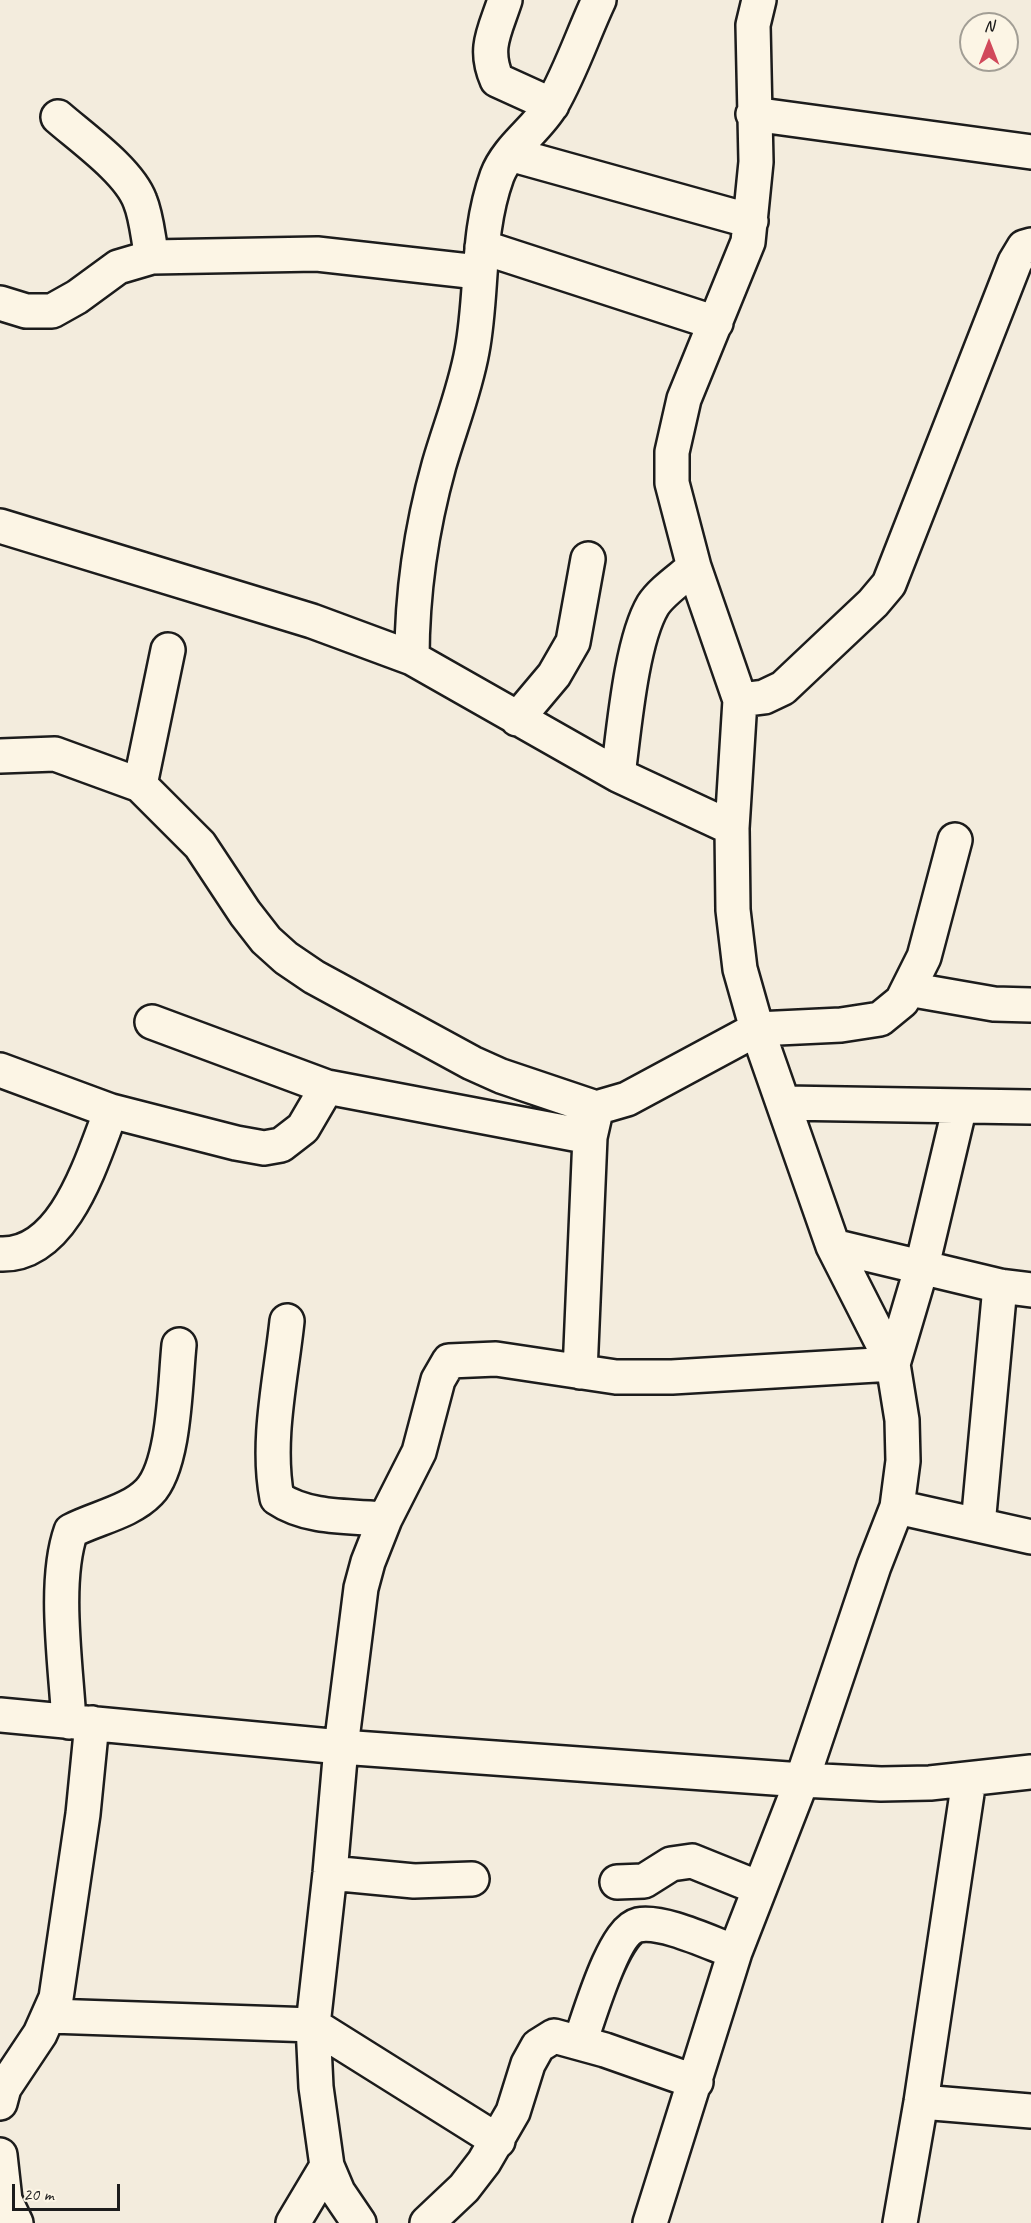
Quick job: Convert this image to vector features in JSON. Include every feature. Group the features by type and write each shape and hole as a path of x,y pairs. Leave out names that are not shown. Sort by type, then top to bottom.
{"street":[{"path":"505,0 489,46 490,63 497,80 552,105"},
{"path":"412,658 412,619 428,506 472,352 478,310 480,259 490,200 498,174 510,154 552,105 599,0"},
{"path":"650,2223 735,1952 802,1780 874,1566 897,1507 903,1441 893,1364 833,1246 757,1029 740,969 733,910 732,828 740,700 694,567 672,483 672,452 684,399 748,242 756,162 753,114 753,25 759,0"},
{"path":"753,114 1031,152"},
{"path":"58,117 103,156 126,180 140,200 152,257"},
{"path":"510,154 751,221"},
{"path":"740,700 764,697 783,688 873,603 889,584 1015,262 1024,247 1031,245"},
{"path":"0,303 26,310 52,311 77,297 118,267 152,257 317,254 480,259 716,323"},
{"path":"0,526 312,621 412,658 517,720 618,775 732,828"},
{"path":"517,720 554,675 573,642 588,559"},
{"path":"618,775 632,680 642,633 654,603 694,567"},
{"path":"140,785 168,650"},
{"path":"0,756 55,754 140,785 200,845 245,913 266,939 286,958 314,977 463,1058 593,1122"},
{"path":"152,1022 327,1087 593,1122 627,1099 757,1029 841,1025 880,1019 902,1001 924,957 955,840"},
{"path":"909,989 994,1004 1031,1005"},
{"path":"0,1070 111,1110 236,1143 264,1148 281,1145 303,1128 327,1087"},
{"path":"784,1103 1031,1107"},
{"path":"893,1364 922,1266 960,1106"},
{"path":"0,1254 32,1249 66,1213 83,1182 111,1110"},
{"path":"580,1372 593,1122"},
{"path":"833,1246 1016,1288 978,1526"},
{"path":"287,1321 274,1440 273,1479 277,1498 293,1509 316,1514 385,1519"},
{"path":"0,2103 4,2088 50,2016 61,1976 80,1722 61,1577 64,1550 71,1531 92,1520 126,1508 149,1492 160,1476 168,1452 178,1345"},
{"path":"358,2223 338,2192 327,2166 316,2087 313,2025 330,1873 340,1747 361,1588 368,1562 385,1519 419,1452 438,1380 449,1361 496,1359 616,1377 672,1377 893,1364"},
{"path":"897,1507 1031,1537"},
{"path":"0,1715 340,1747 802,1780 881,1784 969,1780 1031,1772"},
{"path":"900,2223 921,2102 969,1780"},
{"path":"617,1882 644,1881 671,1864 692,1862 759,1888"},
{"path":"330,1873 414,1881 472,1879"},
{"path":"580,2042 614,1951 624,1933 637,1925 658,1925 735,1952"},
{"path":"50,2016 313,2025 498,2141"},
{"path":"427,2223 464,2188 498,2141 513,2112 528,2064 538,2046 554,2036 580,2042 696,2082"},
{"path":"921,2102 1031,2111"},
{"path":"0,2155 5,2200 16,2223"},
{"path":"293,2223 327,2166"}]}
